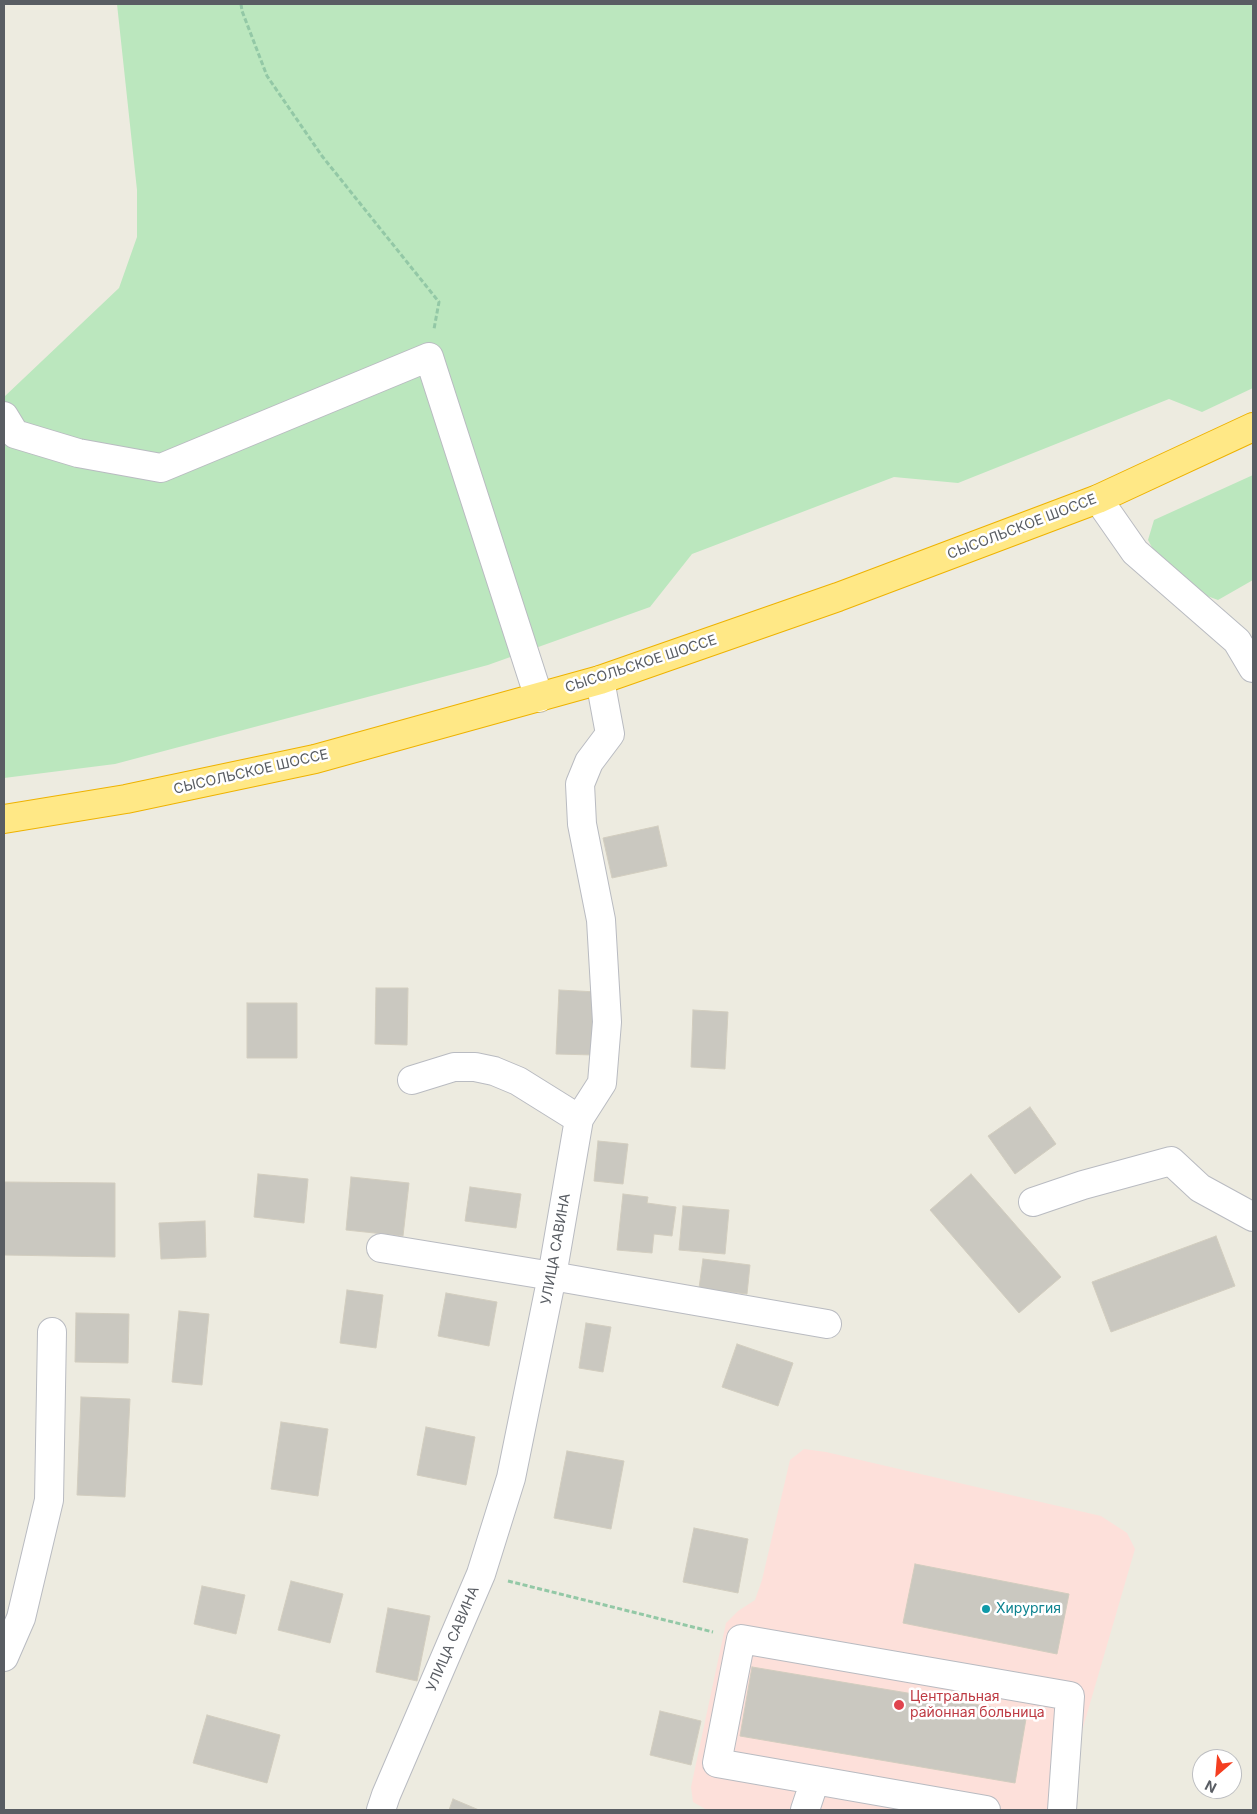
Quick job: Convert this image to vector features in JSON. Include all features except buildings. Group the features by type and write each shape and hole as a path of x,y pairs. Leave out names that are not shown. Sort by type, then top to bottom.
{"highway":[{"name":"СЫСОЛЬСКОЕ ШОССЕ","path":"4,819 126,799 315,759 600,680 838,597 1098,499 1253,427"}],"street":[{"path":"4,416 16,434 78,452 161,468 429,357 539,698"},
{"path":"1098,499 1135,552 1237,641 1253,668"},
{"name":"УЛИЦА САВИНА","path":"382,1810 386,1795 481,1574 511,1478 552,1276 579,1119 602,1083 607,1022 601,920 582,824 580,784 589,762 610,734 600,680"},
{"path":"412,1080 454,1067 475,1067 494,1071 518,1081 579,1119"},
{"path":"1033,1202 1083,1185 1171,1161 1200,1188 1253,1217"},
{"path":"381,1248 827,1324"},
{"path":"4,1657 21,1618 50,1500 52,1332"},
{"path":"986,1810 717,1763 741,1639 1070,1696 1062,1810"},
{"path":"805,1810 815,1780"}],"path":[{"path":"241,4 242,12 267,76 322,156 439,302 429,357"},
{"path":"481,1574 741,1639"}],"shaded area":[{"name":"Центральная районная больница","path":"804,1449 826,1452 1101,1516 1127,1533 1135,1549 1059,1810 707,1810 693,1802 691,1787 726,1623 738,1611 755,1600 762,1580 790,1460"}],"green space":[{"path":"117,4 1253,4 1253,388 1202,412 1169,399 958,483 894,477 692,554 650,607 488,665 115,764 4,778 4,397 119,288 137,237 137,190"},
{"path":"1253,475 1253,580 1218,600 1199,593 1161,564 1148,540 1154,520"}],"place":[{"name":"Хирургия","path":"986,1609"},
{"name":"Центральная районная больница","path":"899,1705"}]}
